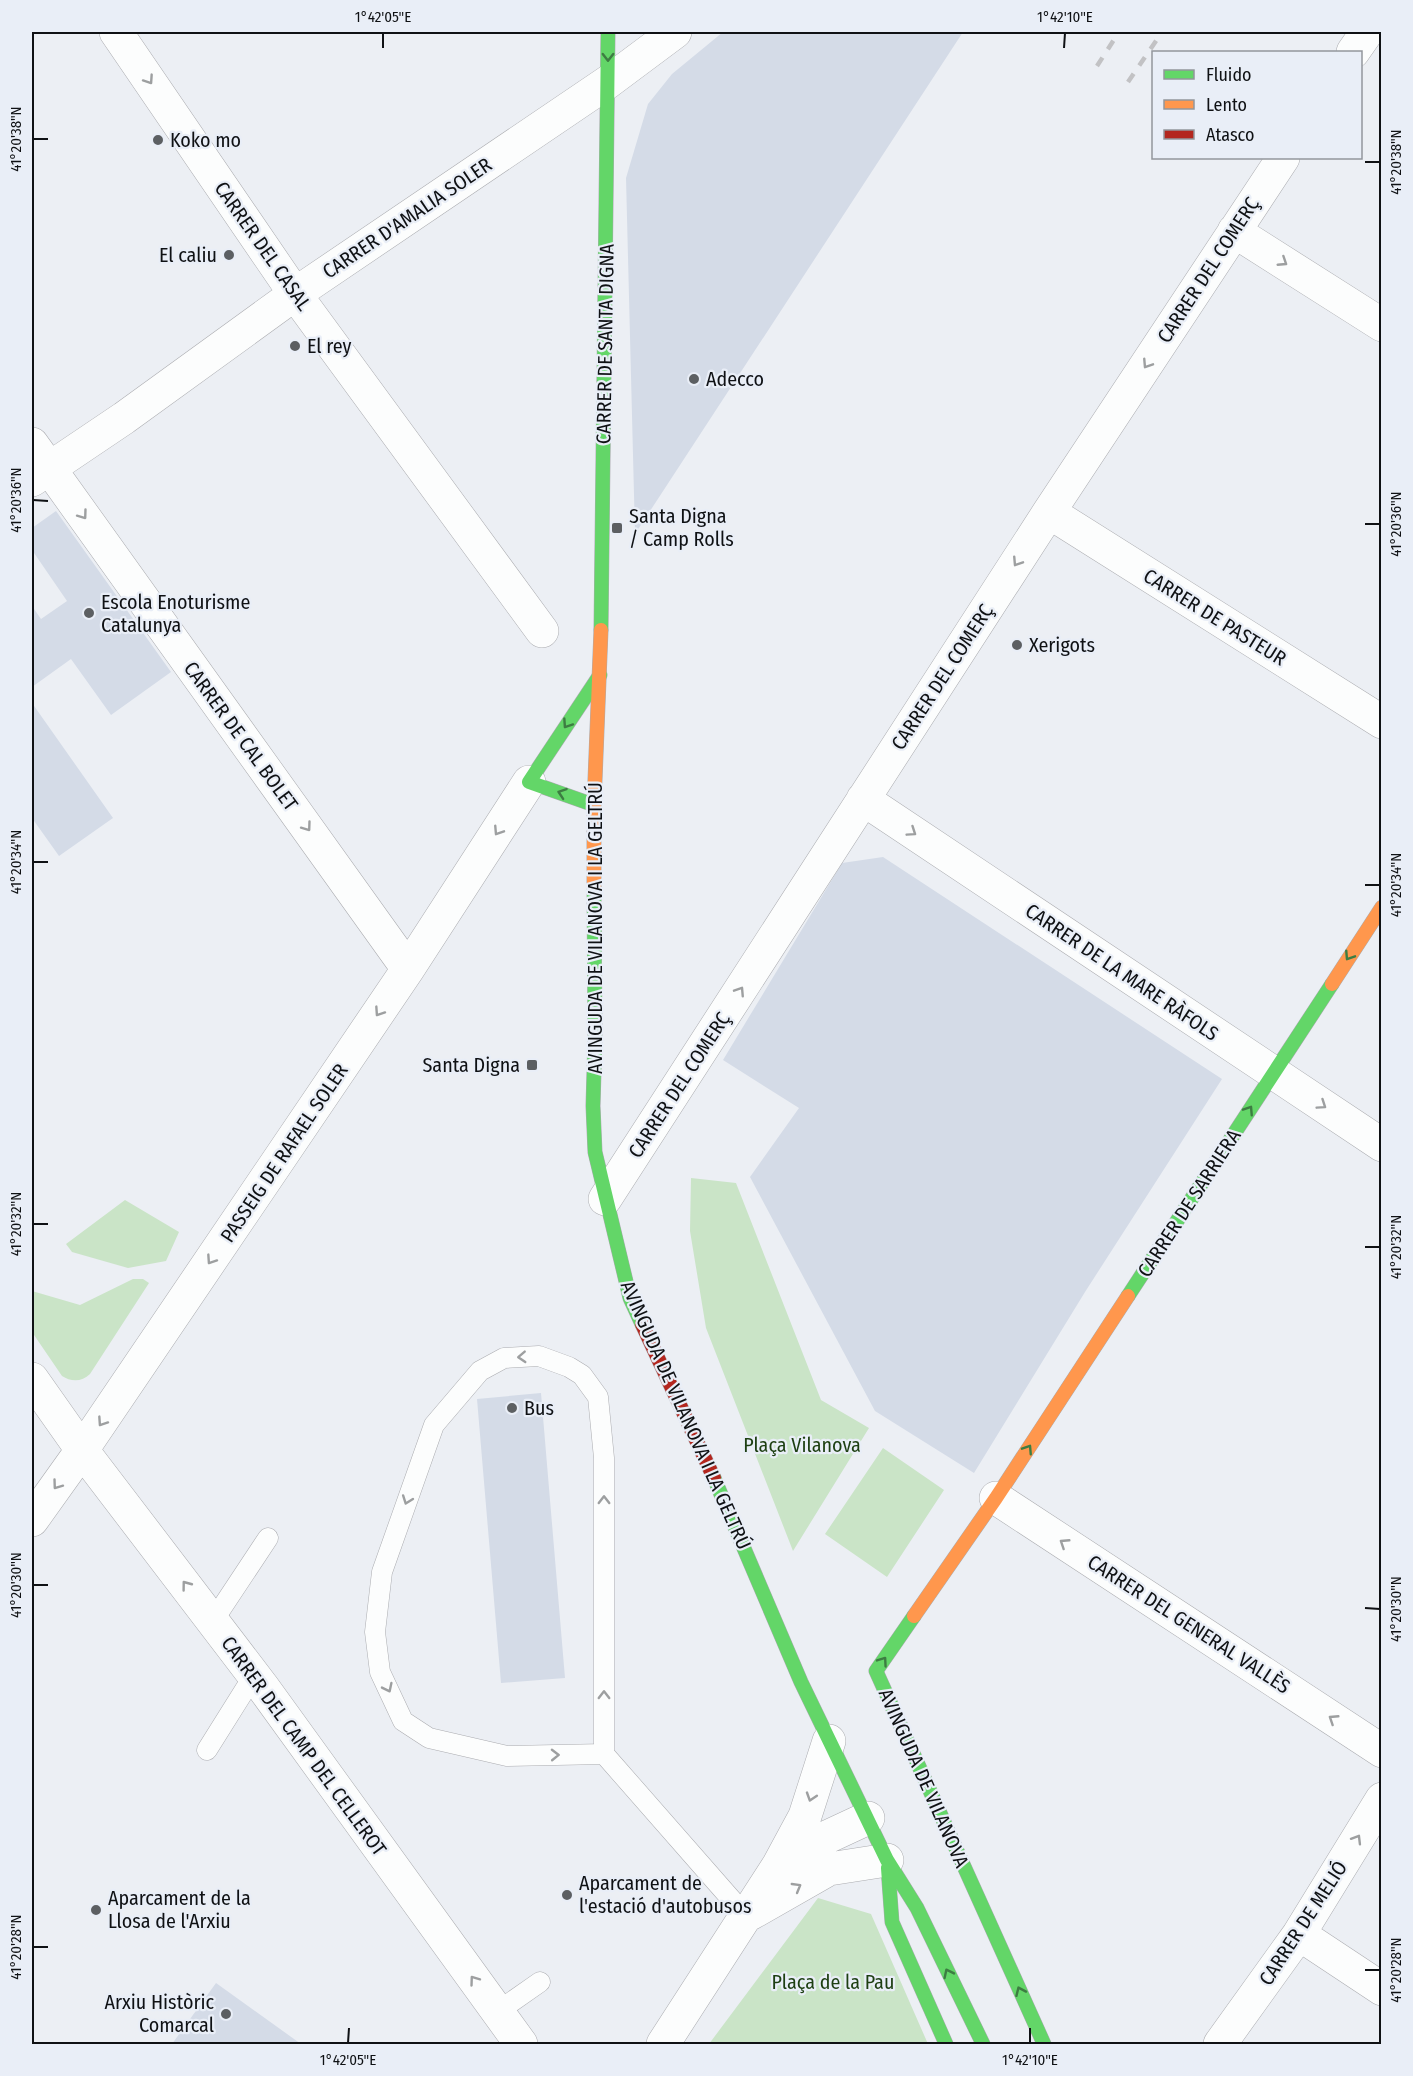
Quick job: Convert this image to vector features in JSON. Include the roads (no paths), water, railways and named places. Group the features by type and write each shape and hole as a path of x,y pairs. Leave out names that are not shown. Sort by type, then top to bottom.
{"street":[{"name":"CARRER DEL CASAL","path":"116,32 295,294 542,631"},
{"name":"CARRER DE SANTA DIGNA","path":"601,656 608,32"},
{"name":"CARRER D'AMALIA SOLER","path":"37,464 141,405 295,294 608,82 675,32"},
{"path":"1354,51 1367,32"},
{"name":"CARRER DEL COMERÇ","path":"605,1198 1049,512 1282,159"},
{"path":"1234,231 1382,325"},
{"name":"CARRER DE CAL BOLET","path":"37,464 408,969"},
{"name":"CARRER DE PASTEUR","path":"1049,512 1382,722"},
{"name":"AVINGUDA DE VILANOVA I LA GELTRÚ","path":"601,656 594,805 596,1036 593,1106 595,1152 630,1298 715,1480 801,1682 868,1818 888,1875 934,1983"},
{"path":"594,805 529,782 600,675"},
{"name":"PASSEIG DE RAFAEL SOLER","path":"32,1521 408,969 529,782"},
{"name":"CARRER DE LA MARE RÀFOLS","path":"863,800 1382,1145"},
{"name":"CARRER DE SARRIERA","path":"996,1498 1382,908"},
{"name":"CARRER DEL CAMP DEL CELLEROT","path":"32,1379 82,1450 254,1676 521,2044"},
{"name":"CARRER DEL GENERAL VALLÈS","path":"996,1498 1382,1751"},
{"name":"AVINGUDA DE VILANOVA","path":"996,1498 876,1671 1044,2044"},
{"path":"663,2044 778,1866 805,1816 829,1742"},
{"name":"CARRER DE MELIÓ","path":"1220,2044 1299,1934 1382,1799"},
{"path":"778,1866 810,1845 868,1818"},
{"path":"746,1916 829,1869 888,1875"},
{"name":"AVINGUDA DE VILANOVA I LA GELTRÚ","path":"888,1875 892,1922 946,2044"},
{"name":"AVINGUDA DE VILANOVA I LA GELTRÚ","path":"888,1875 917,1908 983,2044"},
{"path":"1299,1934 1382,1989"}],"lane":[{"path":"604,1754 507,1756 429,1738 404,1721 380,1672 375,1632 382,1572 434,1425 480,1371 504,1358 539,1356 569,1366 582,1375 597,1397 604,1458 604,1754 746,1916"},
{"path":"213,1621 268,1538"},
{"path":"207,1750 254,1676"},
{"path":"497,2012 540,1982"}],"railway":[{"path":"1097,66 1119,32"},
{"path":"1128,82 1162,32"}],"place":[{"name":"Koko mo","path":"158,140"},
{"name":"El caliu","path":"229,255"},
{"name":"El rey","path":"295,346"},
{"name":"Adecco","path":"694,379"},
{"name":"Santa Digna / Camp Rolls","path":"617,528"},
{"name":"Escola Enoturisme Catalunya","path":"89,613"},
{"name":"Xerigots","path":"1017,645"},
{"name":"Santa Digna","path":"532,1065"},
{"name":"Bus","path":"512,1408"},
{"name":"Aparcament de l'estació d'autobusos","path":"567,1895"},
{"name":"Aparcament de la Llosa de l'Arxiu","path":"96,1910"},
{"name":"Arxiu Històric Comarcal","path":"226,2014"}],"park label":[{"name":"Plaça Vilanova","path":"802,1445"},
{"name":"Plaça de la Pau","path":"833,1982"}]}
